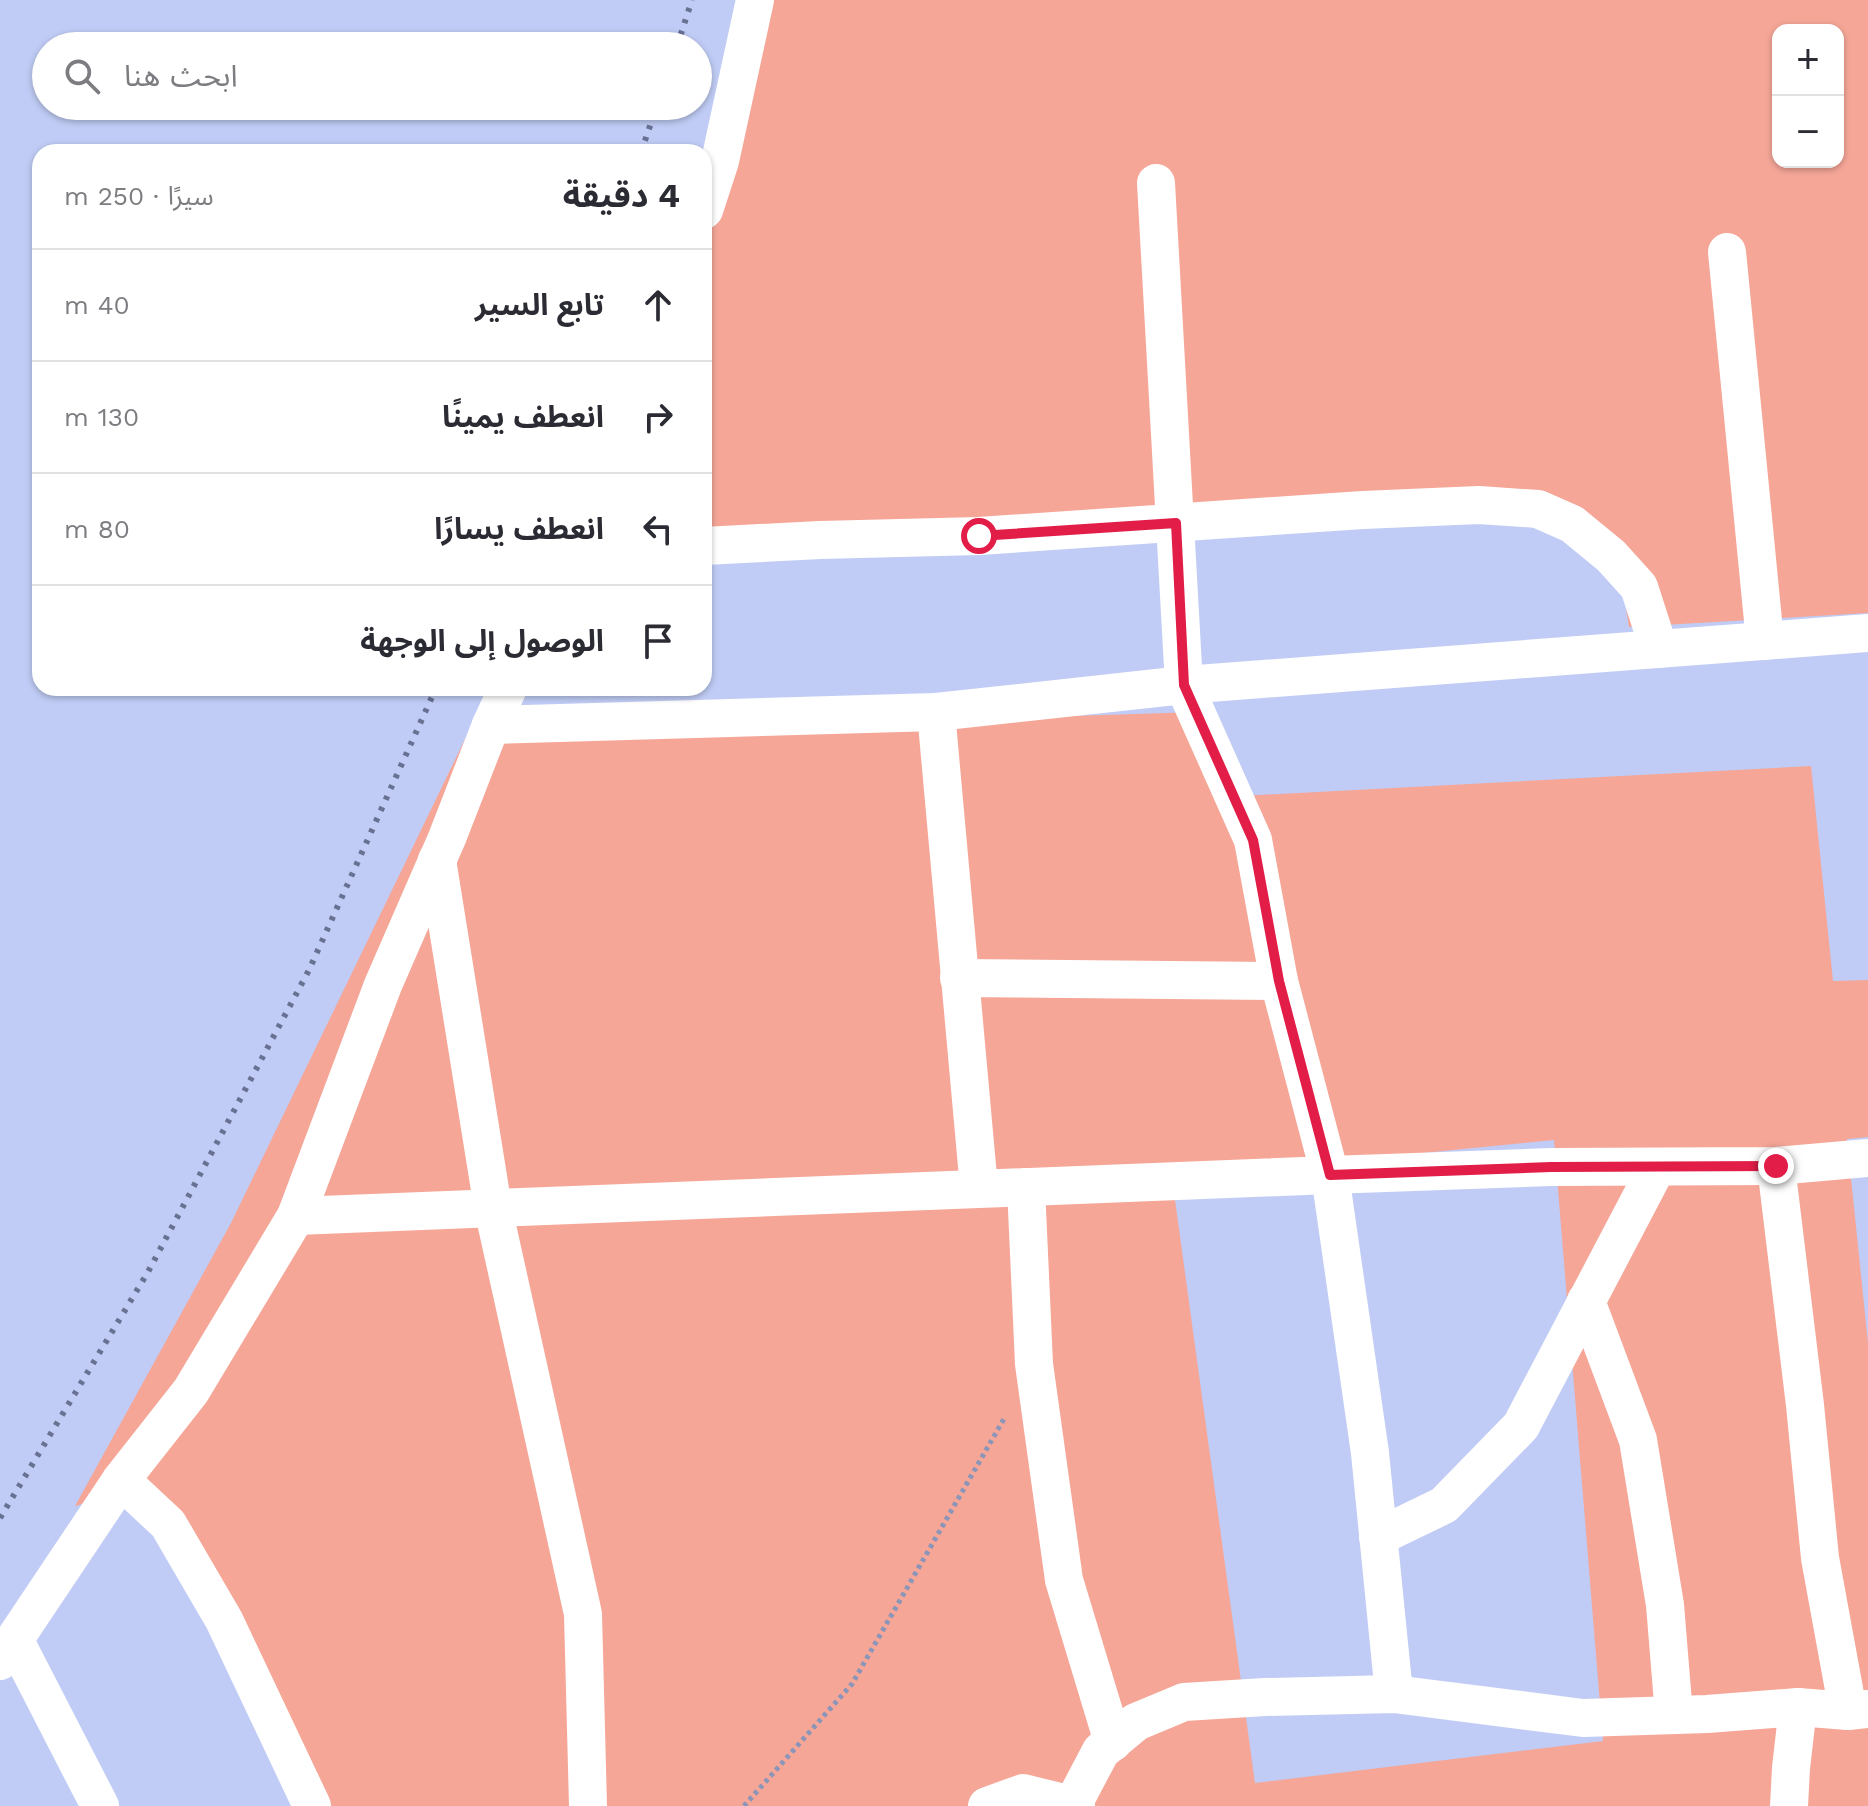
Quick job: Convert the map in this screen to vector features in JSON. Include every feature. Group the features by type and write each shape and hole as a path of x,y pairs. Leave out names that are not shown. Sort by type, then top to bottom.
{"street":[{"path":"712,186 755,0"},
{"path":"1156,183 1184,685 1253,840 1279,981 1330,1175 1370,1453 1394,1694"},
{"path":"1727,252 1765,641"},
{"path":"712,546 979,536 1363,510 1479,505 1538,509 1572,524 1611,556 1639,587 1659,649"},
{"path":"491,725 936,712 1184,685 1868,633"},
{"path":"100,1806 8,1651 121,1480 191,1391 296,1216 383,985 504,696"},
{"path":"936,712 979,1188"},
{"path":"437,860 493,1208 583,1614 588,1806"},
{"path":"959,978 1279,981"},
{"path":"296,1216 1551,1167 1776,1166 1868,1158"},
{"path":"987,1806 1023,1793 1074,1805 1101,1751 1136,1722 1184,1702 1394,1694 1583,1718 1798,1707 1858,1710 1820,1558 1776,1166"},
{"path":"1378,1537 1444,1505 1521,1426 1657,1167"},
{"path":"1026,1187 1034,1364 1064,1580 1113,1742"},
{"path":"1586,1301 1638,1440 1665,1605 1674,1715"},
{"path":"121,1480 168,1524 224,1620 312,1806"},
{"path":"1789,1806 1798,1707"}],"path":[{"path":"744,1806 852,1684 1005,1416"}],"shaded area":[{"path":"756,0 1868,0 1868,613 1629,627 1617,552 1541,496 712,543 712,144 707,144"},
{"path":"1198,712 1220,797 1811,766 1833,981 1868,980 1868,1137 1847,1139 1868,1343 1868,1806 322,1806 143,1488 75,1506 231,1223 467,735","holes":["1554,1140 1603,1741 1255,1783 1172,1178"]}],"railway":[{"path":"682,32 692,0"},
{"path":"644,144 652,120"},
{"path":"0,1518 148,1272 309,970 432,696"}],"route":[{"path":"979,536 1176,523 1184,685 1253,840 1279,981 1330,1175 1551,1167 1776,1166"}]}
